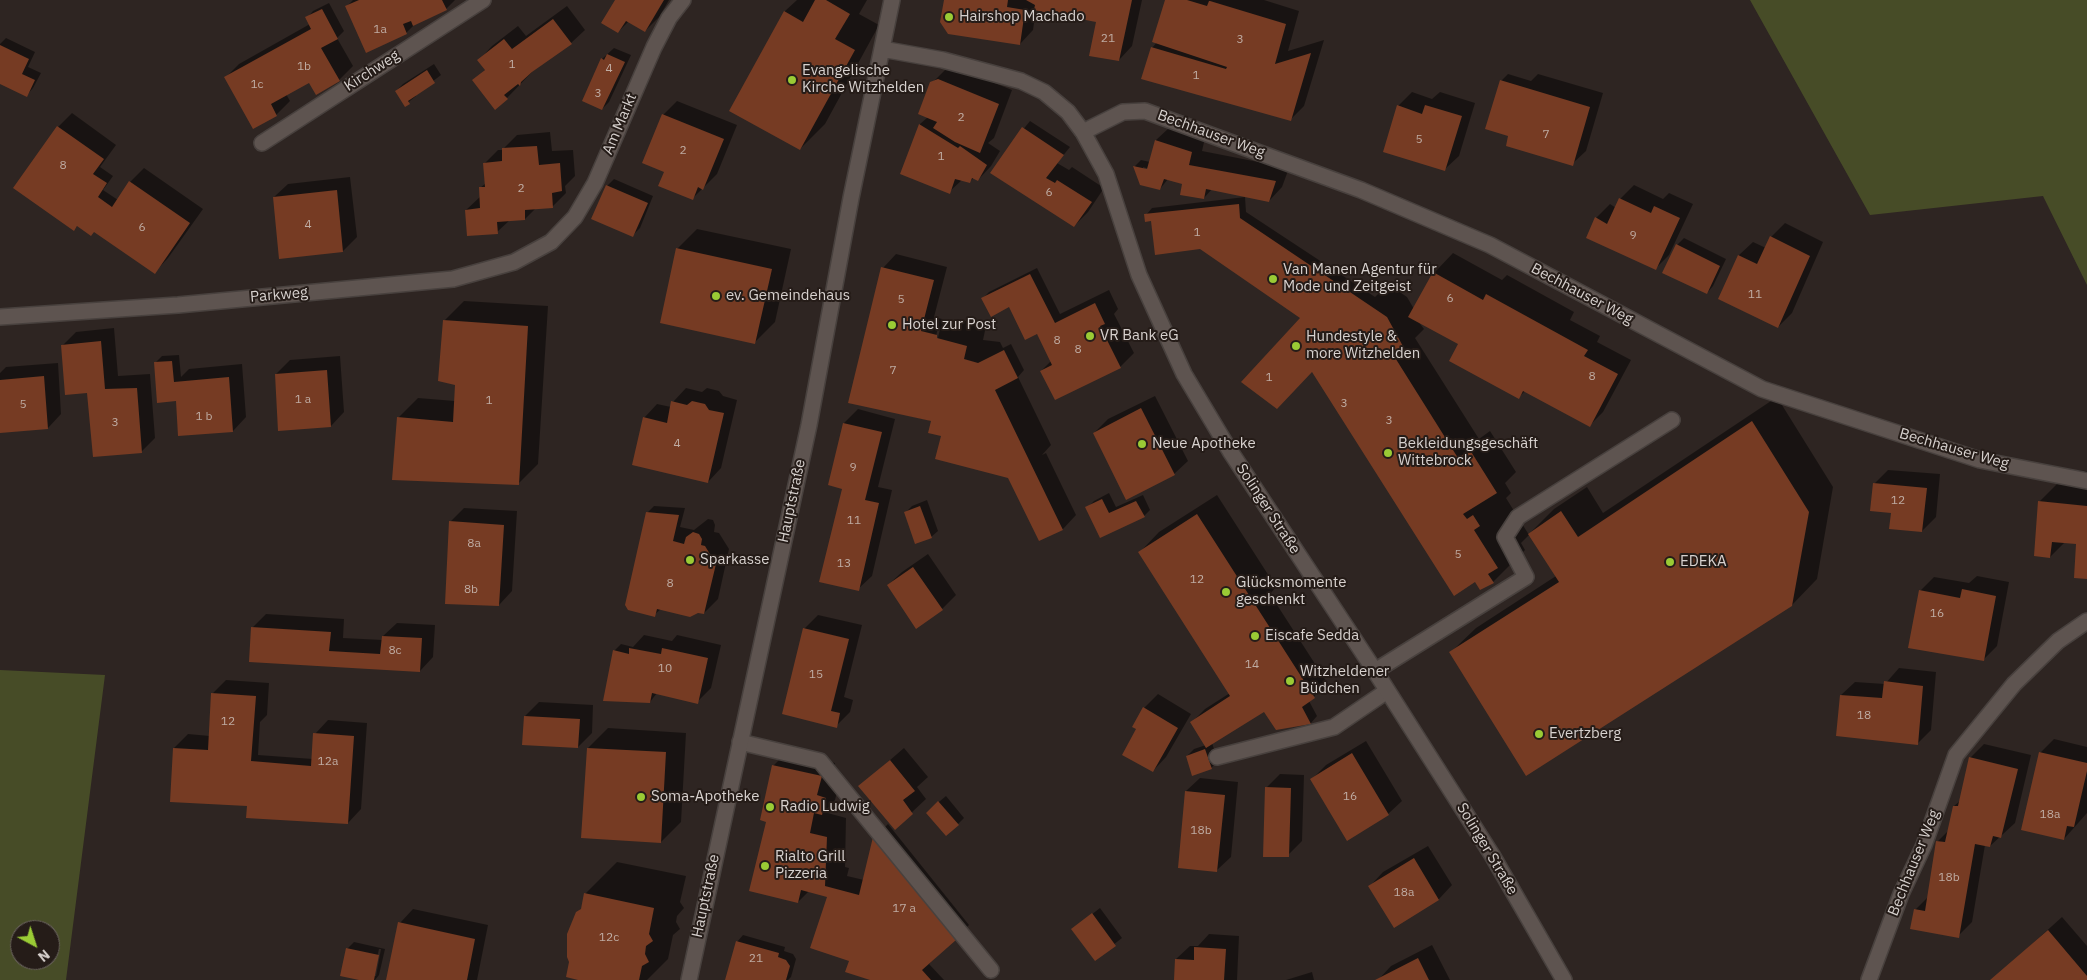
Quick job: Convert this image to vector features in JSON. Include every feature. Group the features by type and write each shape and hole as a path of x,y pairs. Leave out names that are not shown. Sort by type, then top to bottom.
{"main road":[{"name":"Kirchweg","path":"262,144 483,0"},
{"name":"Am Markt","path":"551,242 575,217 595,183 654,47 669,18 683,0"},
{"path":"882,49 892,0"},
{"name":"Solinger Straße","path":"882,49 943,60 1021,81 1044,92 1068,112 1083,132 1106,174 1139,275 1184,374 1230,451 1375,671 1492,854 1564,980"},
{"name":"Hauptstraße","path":"689,980 809,425 882,49"},
{"name":"Bechhauser Weg","path":"1083,132 1123,112 1145,111 1154,114 1361,190 1490,245 1762,389 1980,460 2087,482"},
{"name":"Parkweg","path":"0,317 178,305 453,279 514,262 551,242"},
{"path":"1375,671 1526,577 1505,537 1518,517 1672,420"},
{"name":"Bechhauser Weg","path":"1869,980 1900,894 1924,845 1956,755 2014,684 2058,641 2087,620"},
{"path":"1217,757 1334,727 1388,691"},
{"path":"740,742 820,761 991,970"}],"green space":[{"path":"1750,0 2087,0 2087,285 2043,196 1870,215"},
{"path":"0,670 105,675 66,980 0,980"}],"building":[{"path":"359,0 442,0 447,10 413,26 411,21 403,24 407,34 366,53 345,6"},
{"path":"615,0 664,0 645,32 626,21 618,33 601,23"},
{"name":"Evangelische Kirche Witzhelden","path":"815,0 826,0 850,14 835,39 855,50 800,150 729,111 784,11 803,22"},
{"path":"944,0 1008,0 1007,7 1025,10 1020,45 948,34 940,22"},
{"path":"1026,0 1132,0 1119,61 1089,56 1096,22 1034,10 1035,5"},
{"path":"1165,0 1187,0 1207,6 1210,1 1286,24 1275,64 1311,53 1291,121 1141,79 1151,47 1226,69 1227,67 1152,42"},
{"path":"322,9 338,39 321,48 340,81 316,95 309,83 271,104 277,116 253,129 224,77 311,29 305,17"},
{"path":"553,19 572,44 532,72 521,82 520,86 518,84 504,95 508,99 495,110 472,80 485,70 477,60 504,39 512,49"},
{"path":"0,45 29,59 22,74 35,80 27,97 0,84"},
{"path":"607,54 625,62 602,110 582,101 601,58 604,60"},
{"path":"427,70 435,83 408,101 410,104 405,107 395,91"},
{"path":"938,79 999,104 980,153 955,142 933,128 937,122 918,114 930,82"},
{"path":"1500,80 1590,107 1573,166 1506,146 1508,136 1485,129"},
{"path":"1397,105 1422,114 1425,105 1462,116 1445,171 1383,152"},
{"path":"662,114 724,139 703,190 698,187 693,200 658,186 664,172 642,163"},
{"path":"919,124 958,148 960,146 987,165 978,181 972,178 970,183 955,179 950,194 900,174"},
{"path":"57,126 104,159 93,174 107,183 98,197 112,207 129,181 190,223 155,274 94,232 91,236 77,226 74,231 13,188"},
{"path":"1022,127 1064,155 1046,178 1055,183 1057,180 1092,202 1074,227 990,173"},
{"path":"1155,140 1192,152 1189,165 1276,181 1269,202 1206,189 1204,199 1180,195 1182,184 1164,179 1160,190 1140,185 1133,166 1147,169"},
{"path":"537,146 539,165 560,163 562,191 552,193 553,208 525,210 525,220 497,222 498,234 467,236 465,210 480,208 479,187 485,187 483,163 502,161 502,148"},
{"path":"606,185 648,203 633,237 591,219"},
{"path":"337,190 343,252 279,259 273,197"},
{"path":"1619,198 1651,213 1654,206 1680,218 1656,270 1586,238 1595,217 1607,224"},
{"path":"1239,204 1240,218 1387,317 1405,350 1394,356 1458,458 1470,450 1497,493 1463,514 1467,519 1473,515 1480,526 1474,530 1498,568 1488,574 1494,583 1480,590 1475,582 1454,596 1312,372 1277,409 1241,382 1300,318 1200,249 1155,255 1151,221 1145,222 1144,214"},
{"path":"1770,236 1810,256 1778,328 1718,299 1738,255 1757,264"},
{"path":"1676,244 1720,266 1707,294 1662,273"},
{"name":"ev. Gemeindehaus","path":"676,248 772,269 755,344 660,323"},
{"path":"881,267 934,280 921,331 937,335 937,338 967,346 964,359 978,363 1004,350 1018,378 995,390 1063,530 1039,541 1008,478 935,459 941,436 928,433 931,421 848,403"},
{"path":"1433,272 1483,300 1486,294 1588,350 1584,356 1618,374 1590,427 1523,391 1519,399 1449,361 1458,344 1408,317"},
{"path":"1030,274 1055,323 1095,303 1105,324 1100,326 1121,368 1055,400 1040,371 1052,365 1037,334 1025,340 1009,307 991,317 981,298"},
{"path":"443,320 528,326 519,485 392,480 397,417 453,422 455,385 438,381"},
{"path":"101,341 105,389 137,388 142,453 93,457 87,393 65,395 61,345"},
{"path":"172,361 174,382 229,377 233,432 178,436 176,401 157,403 154,362"},
{"path":"327,370 331,427 278,431 275,374"},
{"path":"44,376 48,429 0,433 0,380"},
{"path":"671,401 687,405 692,401 705,404 709,410 724,413 708,483 632,465 643,417 667,423"},
{"path":"1141,408 1175,475 1126,500 1093,433"},
{"path":"1752,421 1809,512 1792,606 1526,776 1449,652 1559,582 1528,534 1561,511 1578,537"},
{"path":"843,423 882,432 865,500 879,503 859,591 819,582 842,489 828,485"},
{"path":"1873,483 1927,488 1922,532 1889,529 1891,513 1870,511"},
{"path":"1102,499 1109,513 1136,501 1145,517 1100,538 1085,507"},
{"path":"2038,501 2087,506 2087,579 2074,578 2076,544 2052,542 2050,558 2034,556"},
{"path":"920,506 932,538 915,544 904,512"},
{"path":"646,512 679,515 673,541 684,544 686,537 693,532 699,534 702,539 701,545 705,546 716,564 704,614 698,613 690,617 657,609 655,617 628,610 625,605"},
{"path":"1197,514 1315,698 1302,707 1311,724 1276,730 1264,712 1206,748 1190,722 1230,696 1138,552"},
{"path":"449,521 504,525 499,606 445,604"},
{"path":"913,567 943,610 916,629 887,585"},
{"path":"1962,589 1996,596 1984,661 1908,648 1919,590 1960,598"},
{"path":"251,627 331,632 329,651 380,654 382,636 422,638 420,672 249,662"},
{"path":"803,628 849,639 831,711 840,713 837,728 782,714"},
{"path":"629,648 661,654 662,648 708,658 698,704 652,693 650,703 603,701 613,650 629,654"},
{"path":"1884,681 1923,686 1918,745 1836,736 1840,695 1882,698"},
{"path":"211,693 256,696 251,761 311,766 313,733 354,736 348,824 246,818 247,806 170,802 173,748 208,750"},
{"path":"1143,707 1178,728 1153,772 1122,755 1136,729 1132,727"},
{"path":"524,716 580,719 578,748 522,745"},
{"path":"587,748 666,752 661,843 581,838"},
{"path":"1205,749 1212,769 1192,776 1186,756"},
{"path":"2039,752 2087,763 2087,771 2074,827 2067,826 2064,840 2021,830"},
{"path":"1352,753 1389,815 1347,841 1310,779"},
{"path":"1969,757 2018,769 2001,838 1993,836 1990,847 1975,844 1959,938 1910,929 1914,909 1925,911 1936,841 1945,842 1953,806 1958,806"},
{"path":"890,760 915,791 903,800 913,814 895,830 858,786"},
{"path":"772,765 822,776 817,795 826,798 822,815 814,813 810,833 827,837 825,886 859,895 873,837 956,940 922,970 931,980 870,980 845,972 849,961 810,948 827,897 801,890 798,903 749,891 766,822 760,820"},
{"path":"1265,787 1291,788 1289,857 1263,857"},
{"path":"1185,791 1225,795 1217,872 1178,868"},
{"path":"938,801 959,825 946,836 926,813"},
{"path":"1414,858 1439,900 1394,928 1368,886"},
{"path":"584,893 654,908 649,934 653,941 646,946 645,954 649,962 642,966 639,980 578,980 566,977 569,962 567,957 567,934 576,912 581,909"},
{"path":"1092,913 1116,946 1095,961 1071,929"},
{"path":"398,922 475,939 467,980 386,980"},
{"path":"2048,930 2087,976 2087,980 1990,980"},
{"path":"736,941 779,953 778,957 786,960 790,966 786,980 725,980"},
{"path":"1194,947 1226,949 1224,980 1174,980 1175,959 1194,960"},
{"path":"346,948 379,955 374,980 359,980 340,976"},
{"path":"1418,958 1429,980 1375,980"}],"place":[{"name":"Hairshop Machado","path":"949,17"},
{"name":"Evangelische Kirche Witzhelden","path":"792,80"},
{"name":"Van Manen Agentur für Mode und Zeitgeist","path":"1273,279"},
{"name":"ev. Gemeindehaus","path":"716,296"},
{"name":"Hotel zur Post","path":"892,325"},
{"name":"VR Bank eG","path":"1090,336"},
{"name":"Hundestyle & more Witzhelden","path":"1296,346"},
{"name":"Neue Apotheke","path":"1142,444"},
{"name":"Bekleidungsgeschäft Wittebrock","path":"1388,453"},
{"name":"Sparkasse","path":"690,560"},
{"name":"EDEKA","path":"1670,562"},
{"name":"Glücksmomente geschenkt","path":"1226,592"},
{"name":"Eiscafe Sedda","path":"1255,636"},
{"name":"Witzheldener Büdchen","path":"1290,681"},
{"name":"Evertzberg","path":"1539,734"},
{"name":"Soma-Apotheke","path":"641,797"},
{"name":"Radio Ludwig","path":"770,807"},
{"name":"Rialto Grill Pizzeria","path":"765,866"}]}
